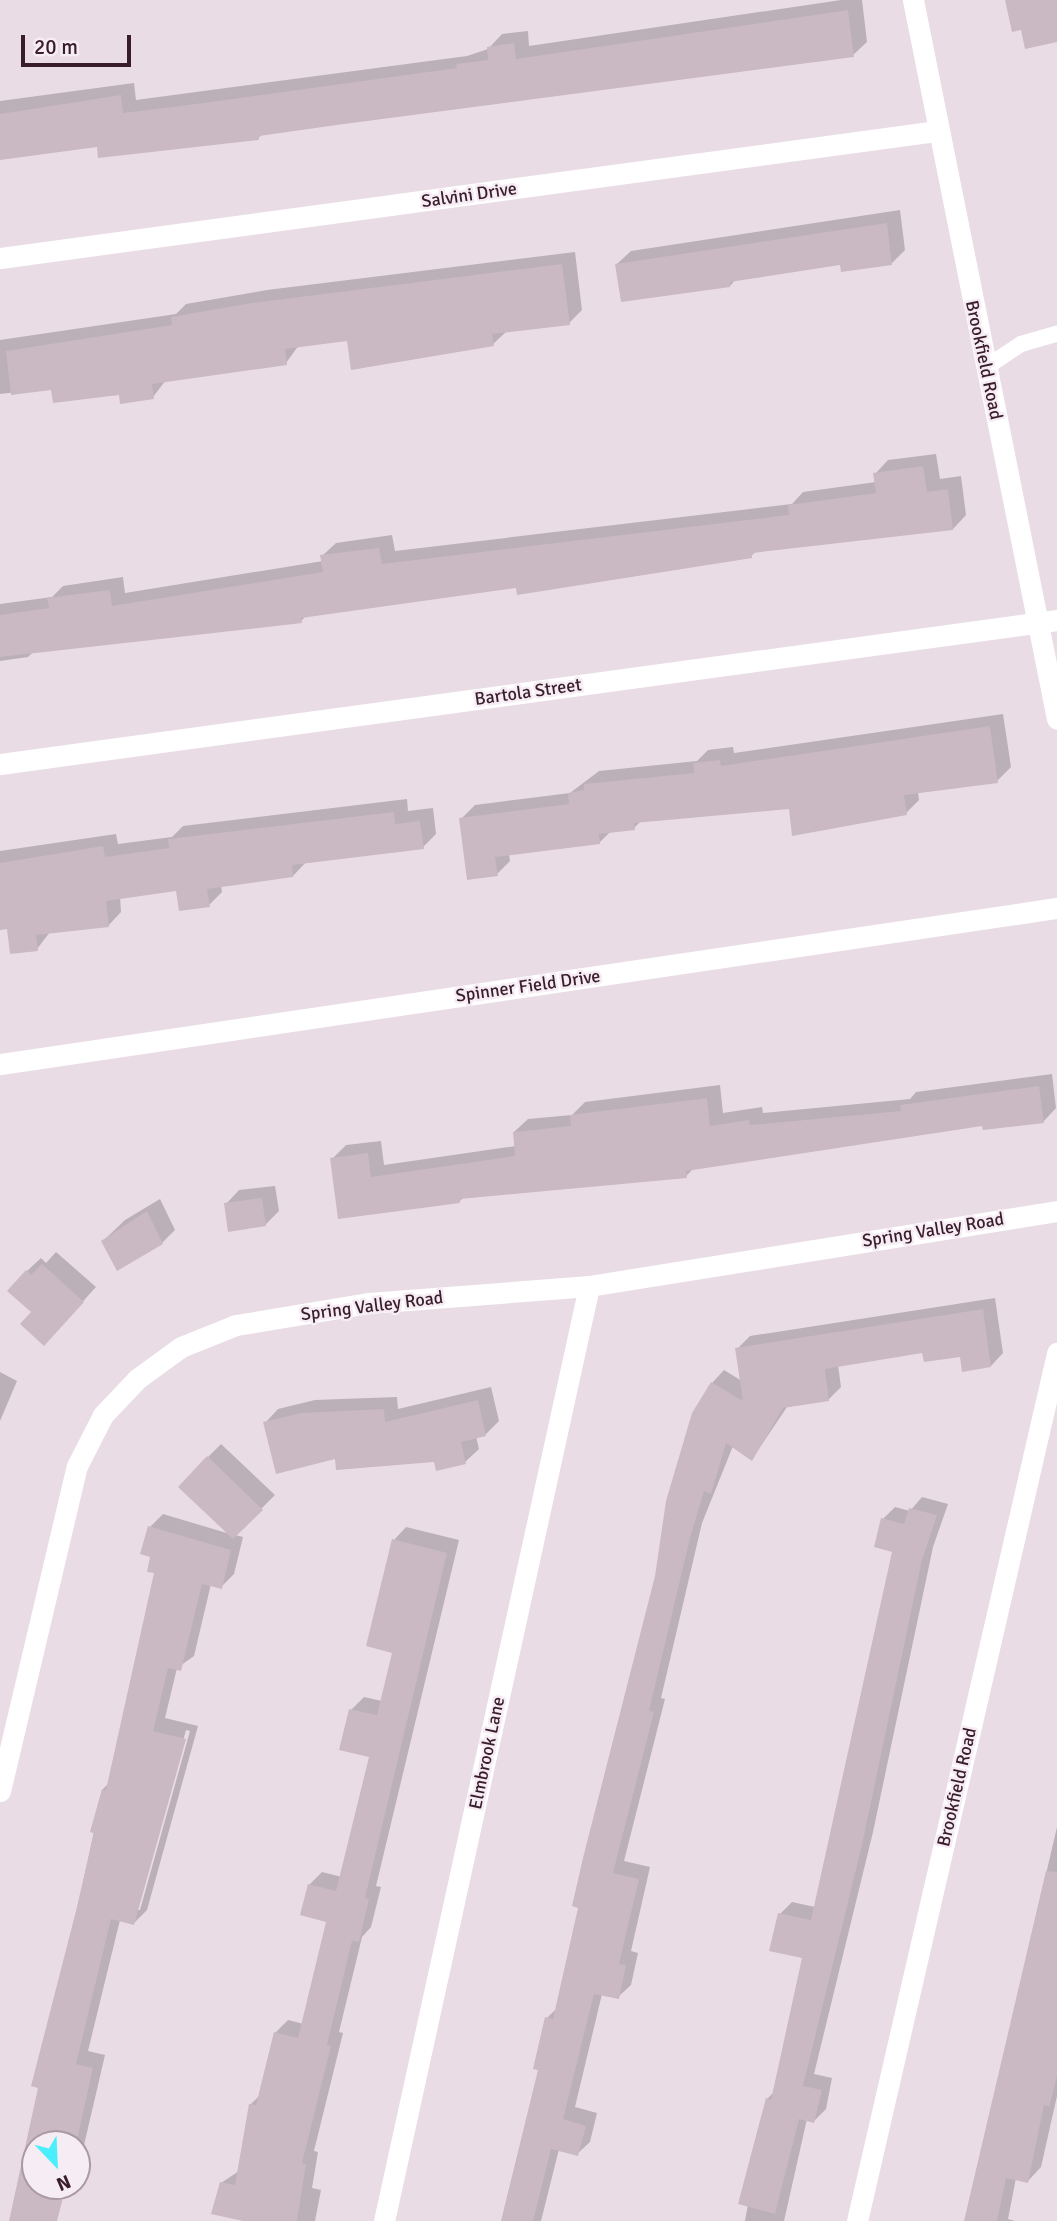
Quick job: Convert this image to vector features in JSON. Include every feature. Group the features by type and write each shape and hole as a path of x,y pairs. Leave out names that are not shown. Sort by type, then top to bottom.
{"street":[{"name":"Brookfield Road","path":"913,0 985,368 1047,622 1057,719"},
{"name":"Salvini Drive","path":"0,258 937,131"},
{"name":"Bartola Street","path":"0,764 1047,622"},
{"name":"Spinner Field Drive","path":"0,1064 1057,908"},
{"name":"Spring Valley Road","path":"0,1791 77,1466 103,1415 137,1379 181,1347 236,1325 369,1303 589,1286 1057,1210"},
{"name":"Elmbrook Lane","path":"384,2221 589,1286"},
{"name":"Brookfield Road","path":"857,2221 1057,1353"}],"lane":[{"path":"985,368 1021,344 1057,334"}],"building":[{"path":"1005,0 1057,0 1057,42 1025,49 1021,30 1012,32"},
{"path":"848,10 854,57 344,124 259,136 259,140 98,158 97,147 0,160 0,114 121,95 123,113 181,106 457,68 456,64 488,60 487,47 514,43 516,59"},
{"path":"887,223 892,265 841,272 840,265 730,282 730,287 621,302 615,264"},
{"path":"562,264 570,325 492,334 494,346 351,370 347,341 285,349 287,365 152,384 154,399 120,404 119,395 53,403 51,390 11,395 6,351 172,325 171,317 252,303"},
{"path":"923,466 927,492 948,489 953,530 752,553 752,558 517,595 516,588 301,618 302,623 0,657 0,615 49,608 47,598 110,590 112,606 323,572 320,555 379,548 382,564 789,515 788,505 876,493 873,473"},
{"path":"990,726 998,783 904,795 907,815 792,836 789,809 634,823 635,830 599,834 600,844 495,857 498,876 467,880 459,818 569,804 568,793 584,790 584,784 694,773 693,763 720,760 721,766"},
{"path":"394,812 395,824 420,821 424,849 292,865 293,877 207,889 210,907 179,911 176,891 106,901 109,927 36,935 38,951 10,954 7,929 0,930 0,863 103,846 105,857 169,848 168,839"},
{"path":"1039,1086 1044,1123 983,1130 982,1126 686,1171 687,1178 460,1199 460,1203 338,1219 330,1158 368,1153 371,1177 515,1156 513,1132 571,1126 570,1115 707,1098 710,1126 749,1120 750,1125 901,1111 900,1105"},
{"path":"262,1198 266,1226 228,1232 224,1203"},
{"path":"147,1211 163,1244 117,1271 101,1241"},
{"path":"42,1264 84,1302 44,1346 20,1324 31,1312 7,1291 26,1270 31,1275"},
{"path":"983,1309 991,1367 962,1372 960,1357 924,1362 922,1353 825,1369 829,1401 783,1408 752,1461 726,1443 711,1494 704,1491 690,1538 649,1711 654,1712 613,1873 639,1879 619,1964 626,1965 619,1999 594,1994 563,2119 586,2126 578,2156 551,2149 533,2221 501,2221 538,2070 533,2069 545,2017 553,2019 578,1908 572,1906 583,1858 655,1576 666,1501 692,1413 711,1382 743,1401 735,1348"},
{"path":"478,1400 486,1436 461,1442 466,1464 436,1471 434,1462 336,1470 335,1459 276,1474 263,1422 301,1413 384,1409 385,1422"},
{"path":"207,1456 263,1510 233,1539 178,1487"},
{"path":"909,1508 937,1515 922,1560 862,1845 803,2086 822,2090 814,2123 799,2119 775,2214 738,2204 766,2098 771,2100 802,1958 769,1951 778,1913 811,1920 892,1552 874,1547 881,1518 904,1524"},
{"path":"148,1526 231,1550 222,1589 202,1584 181,1671 168,1668 153,1731 186,1739 134,1925 111,1919 76,2064 93,2068 79,2130 29,2130 38,2088 31,2086 76,1911 94,1833 90,1832 102,1789 106,1790 154,1573 147,1572 150,1557 140,1554"},
{"path":"392,1539 447,1553 365,1898 369,1899 359,1942 352,1941 327,2045 331,2046 302,2163 306,2164 297,2221 243,2221 211,2214 220,2182 235,2185 249,2104 256,2105 274,2032 298,2038 326,1922 300,1915 308,1884 336,1891 369,1757 339,1750 349,1709 377,1715 392,1653 366,1646"},
{"path":"1046,1871 1057,1872 1057,2076 1049,2107 1044,2105 1028,2183 1006,2178 997,2221 964,2221"},
{"path":"21,2166 21,2200 62,2200 57,2221 9,2221"}]}
